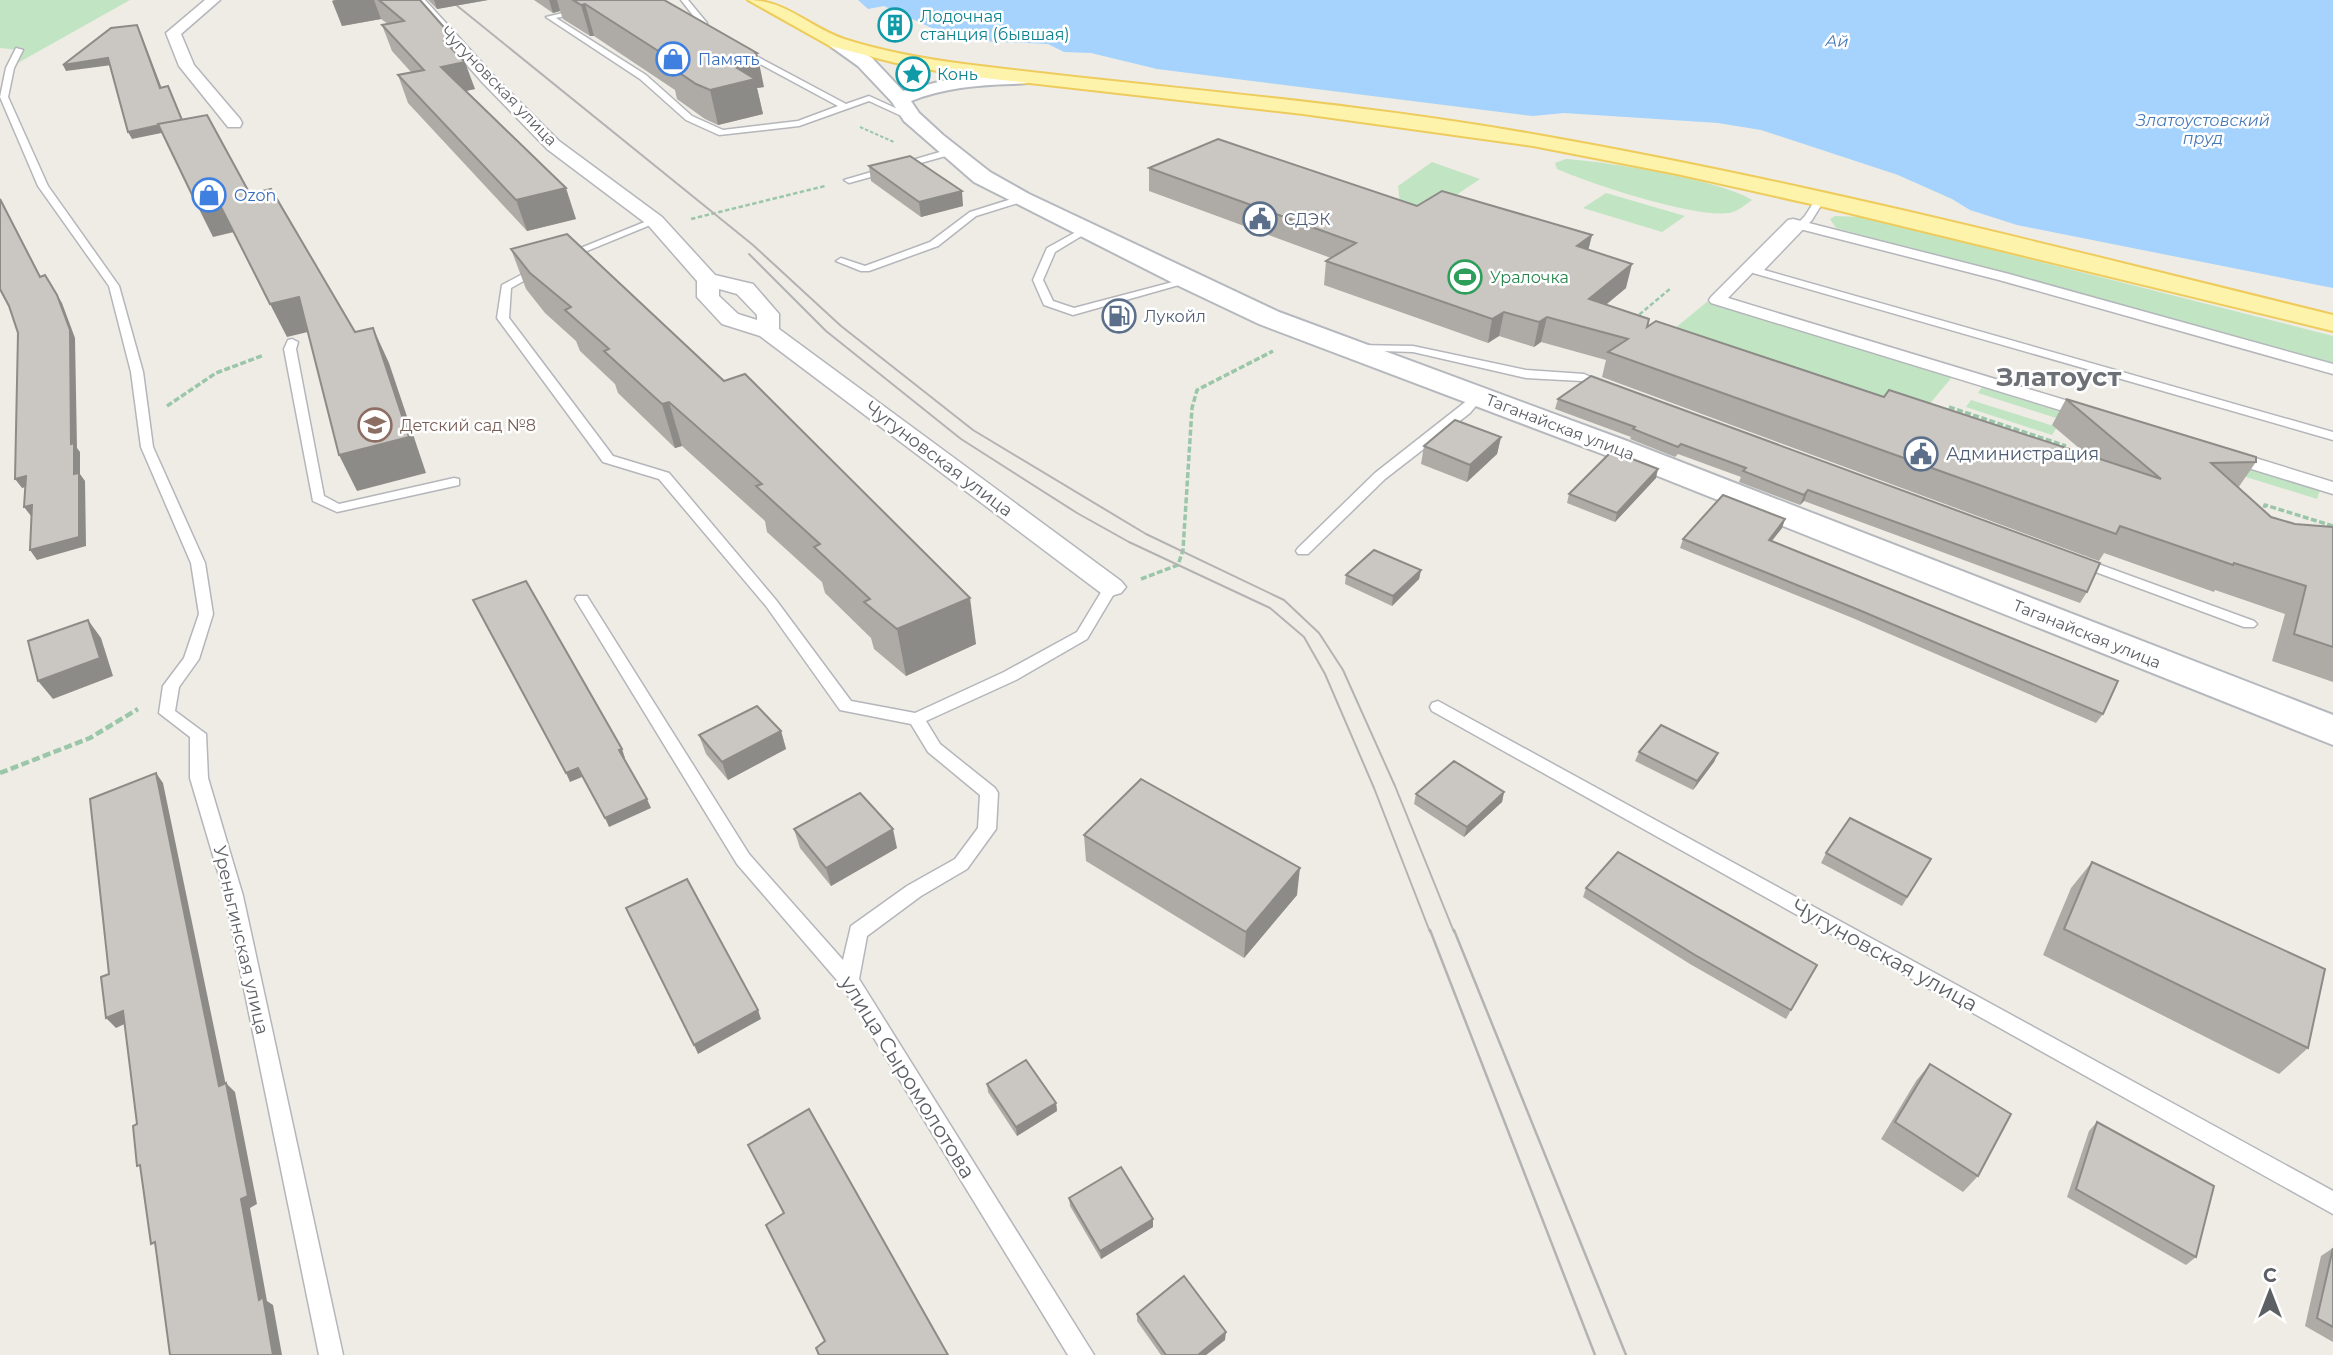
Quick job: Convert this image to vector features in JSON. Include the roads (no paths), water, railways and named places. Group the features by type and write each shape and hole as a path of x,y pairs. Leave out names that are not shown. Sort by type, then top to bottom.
{"main road":[{"path":"756,0 836,41 945,66 1303,108 1533,140 1676,167 1820,199 2333,323"},
{"name":"Таганайская улица","path":"836,41 865,62 950,152 982,177 1188,281 1346,348 1478,396 2333,731"},
{"path":"906,108 916,91 951,82 1028,77"}],"street":[{"path":"213,0 173,33 187,66 234,123"},
{"name":"Чугуновская улица","path":"417,0 488,79 553,145 657,223 708,280 709,297 730,319 768,331 1111,587"},
{"path":"2111,420 1717,300 1793,223 2004,277 2333,369"},
{"path":"708,280 745,289 768,314 768,331"},
{"path":"2216,452 2333,488"}],"lane":[{"path":"684,0 703,23 701,32 722,41"},
{"path":"590,9 550,17 643,77 688,118 722,133 799,123 869,98 906,108"},
{"path":"732,46 776,67 846,107"},
{"name":"Уреньгинская улица","path":"19,50 10,68 4,97 43,186 114,286 137,372 147,447 198,563 206,614 191,659 171,687 167,713 198,734 199,778 234,896 331,1355"},
{"path":"849,180 950,152"},
{"path":"841,261 865,269 934,244 973,214 1021,199"},
{"path":"1820,199 1802,225 1756,271 2333,436"},
{"path":"657,223 566,256 506,287 503,318 608,459 664,476 771,603 846,706 916,719 1010,676 1082,635 1111,587"},
{"path":"1085,230 1051,250 1038,280 1048,303 1073,312 1188,281"},
{"path":"291,345 318,498 337,508 454,482"},
{"path":"1346,348 1413,349 1527,374 1584,378 1623,393"},
{"path":"1303,551 1380,476 1466,410 1478,396"},
{"path":"2067,556 2249,624"},
{"name":"улица Сыромолотова","path":"582,599 743,859 849,979 1082,1355"},
{"name":"Чугуновская улица","path":"1438,706 2333,1203"},
{"path":"849,979 858,932 914,891 961,864 987,829 989,793 934,748 916,719"}],"water":[{"name":"Златоустовский пруд","path":"858,0 2333,0 2333,288 2017,225 1970,210 1898,175 1761,130 1718,123 1564,113 1533,116 1157,69 1091,53 1064,52 1048,44 932,39 947,35 884,6 868,9"}],"tram line":[{"path":"450,0 753,245 841,326 973,430 1146,534 1284,600 1319,633 1343,670 1395,786 1454,932"},
{"path":"749,254 826,331 961,439 1077,513 1129,542 1270,608 1304,637 1325,674 1374,788 1430,932"},
{"path":"1430,930 1595,1355"},
{"path":"1454,930 1626,1355"}],"place":[{"name":"Лодочная станция (бывшая)","path":"895,25"},
{"name":"Память","path":"673,59"},
{"name":"Конь","path":"913,74"},
{"name":"Ozon","path":"209,195"},
{"name":"СДЭК","path":"1260,219"},
{"name":"Уралочка","path":"1465,277"},
{"name":"Лукойл","path":"1119,316"},
{"name":"Детский сад №8","path":"375,425"},
{"name":"Администрация","path":"1921,454"}],"district":[{"name":"Златоуст","path":"2059,377"}],"water label":[{"name":"Ай","path":"1837,41"}]}
